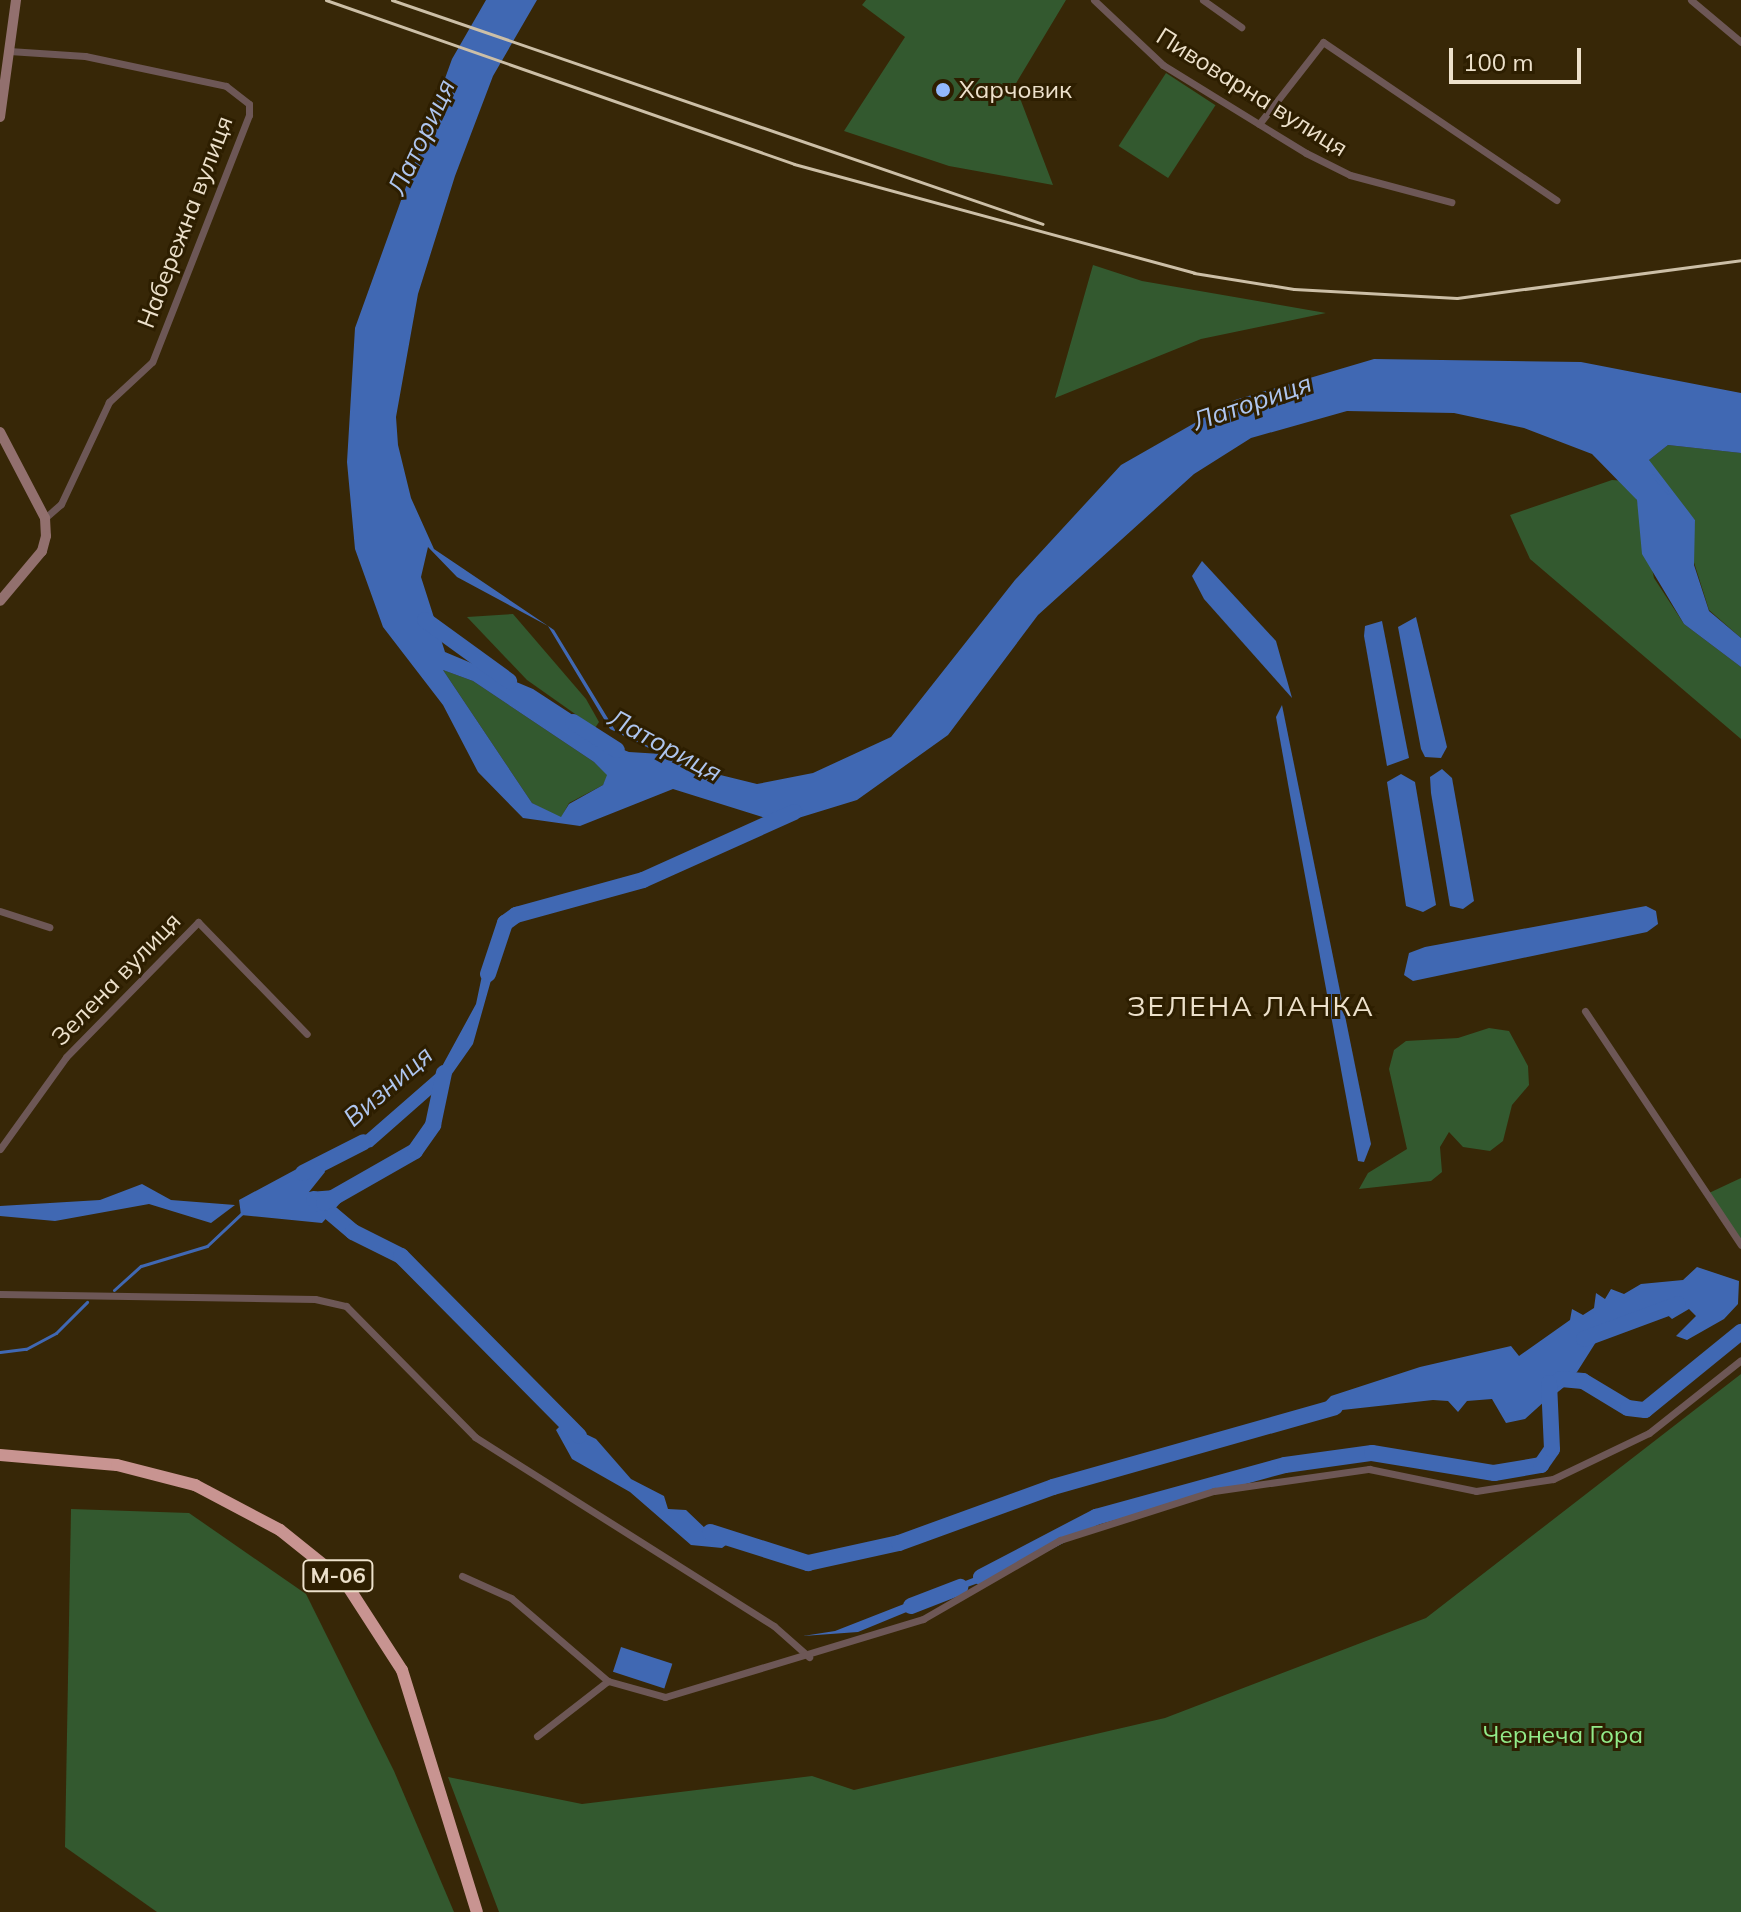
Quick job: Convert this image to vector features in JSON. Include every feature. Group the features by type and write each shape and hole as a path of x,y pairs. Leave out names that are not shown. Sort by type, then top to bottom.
{"highway":[{"name":"М-06","path":"0,1455 117,1465 195,1485 280,1530 345,1582 402,1670 477,1912"}],"main road":[{"path":"0,117 4,65 16,0"},
{"path":"0,432 45,518 42,551 0,601"}],"street":[{"name":"Пивоварна вулиця","path":"1094,0 1163,65 1259,124 1350,175 1451,202"},
{"path":"1203,0 1241,27"},
{"path":"1691,0 1741,42"},
{"path":"1259,124 1323,42 1556,200"},
{"name":"Набережна вулиця","path":"9,51 170,72 226,86 249,104 152,362 109,402 61,504 45,518"},
{"path":"0,911 49,927"},
{"name":"Зелена вулиця","path":"0,1149 66,1057 198,922 307,1034"},
{"path":"1585,1011 1741,1244"},
{"path":"0,1294 315,1299 346,1306 475,1437 774,1626 809,1657"},
{"path":"462,1576 511,1598 608,1681 665,1697 809,1657 949,1608 1060,1540 1214,1491 1369,1469 1476,1491 1553,1479 1637,1441 1741,1360"},
{"path":"537,1736 608,1681"}],"green space":[{"name":"Харчовик","path":"866,0 1066,0 1015,85 1053,185 949,166 844,131 905,37 862,5"},
{"path":"1166,73 1215,105 1168,178 1119,146"},
{"path":"1093,265 1142,281 1326,313 1201,339 1055,398"},
{"path":"1668,445 1741,453 1741,638 1709,610 1691,553 1695,520 1653,472 1649,460"},
{"path":"1612,480 1626,481 1637,500 1654,578 1684,624 1741,667 1741,739 1530,559 1510,515"},
{"path":"513,614 586,699 599,722 595,728 527,680 467,617"},
{"path":"443,670 473,681 594,762 608,775 603,785 569,803 561,818 532,803"},
{"path":"1489,1028 1509,1031 1528,1066 1529,1085 1512,1105 1503,1141 1490,1151 1463,1147 1449,1132 1440,1147 1442,1172 1431,1181 1359,1189 1368,1173 1407,1149 1389,1069 1394,1050 1406,1041 1458,1038"},
{"path":"1741,1178 1741,1244 1709,1193"},
{"name":"Чернеча Гора","path":"1741,1374 1741,1912 499,1912 448,1777 582,1804 812,1776 854,1790 1165,1718 1426,1618"},
{"path":"71,1509 189,1513 306,1594 394,1771 454,1912 157,1912 65,1847"}],"water":[{"path":"486,0 537,0 493,76 455,176 418,294 396,417 398,445 411,498 434,549 554,630 615,730 696,769 757,784 813,773 891,737 1015,580 1121,465 1235,400 1374,359 1581,362 1741,393 1741,453 1668,445 1649,460 1695,520 1694,565 1709,611 1741,638 1741,667 1684,624 1642,554 1637,500 1592,454 1524,428 1454,413 1347,411 1251,438 1194,474 1038,615 948,735 857,800 782,823 673,789 580,826 523,818 478,772 443,705 383,627 355,549 347,462 355,328 452,59","holes":["428,547 457,577 548,626 610,729 661,754 629,752 593,738 582,721 533,689 445,652 421,577","443,670 473,681 594,762 607,775 603,785 569,804 561,817 532,803"]},
{"path":"1202,561 1276,641 1292,698 1204,599 1192,576"},
{"path":"1416,617 1447,747 1441,758 1425,757 1421,749 1398,627"},
{"path":"1382,621 1409,758 1387,766 1364,636 1365,626"},
{"path":"1282,705 1371,1144 1364,1162 1358,1161 1276,717"},
{"path":"1442,769 1452,778 1474,901 1463,909 1450,906 1431,793 1430,777"},
{"path":"1401,774 1415,782 1436,905 1423,912 1406,906 1387,782"},
{"path":"1646,906 1656,911 1658,924 1647,932 1413,981 1404,975 1409,953 1425,947"},
{"path":"499,952 473,1044 447,1081 372,1147 346,1152 440,1070 476,1004 484,966"},
{"path":"319,1157 325,1172 309,1192 335,1190 342,1201 322,1223 241,1215 239,1200"},
{"path":"142,1184 171,1200 235,1205 211,1223 149,1204 55,1221 0,1216 0,1206 100,1200"},
{"path":"1697,1267 1739,1281 1738,1304 1724,1319 1687,1340 1676,1336 1696,1316 1689,1309 1672,1319 1661,1309 1603,1331 1577,1372 1525,1419 1506,1423 1492,1399 1467,1401 1458,1412 1448,1401 1433,1400 1315,1413 1331,1396 1420,1367 1511,1346 1519,1356 1570,1320 1572,1309 1583,1315 1594,1308 1596,1293 1605,1299 1611,1289 1624,1294 1641,1284 1683,1280"},
{"path":"563,1423 596,1439 631,1479 664,1496 668,1509 686,1510 708,1531 720,1527 730,1542 722,1548 691,1545 630,1492 572,1459 556,1430"},
{"path":"999,1568 984,1581 942,1596 947,1588"},
{"path":"927,1595 926,1604 858,1632 803,1636 835,1631"},
{"path":"621,1647 672,1664 664,1688 613,1672"}],"waterway":[{"name":"Латориця","path":"1653,475 1668,493"},
{"name":"Латориця","path":"425,620 509,681"},
{"name":"Латориця","path":"573,722 617,750"},
{"name":"Визниця","path":"488,974 505,923 516,915 643,880 794,812"},
{"path":"324,1203 415,1151 433,1125 444,1073"},
{"name":"Визниця","path":"303,1173 364,1142"},
{"path":"314,1199 353,1232 401,1256 579,1436"},
{"path":"114,1290 141,1266 207,1246 242,1213"},
{"path":"0,1352 26,1349 56,1333 87,1302"},
{"path":"1584,1339 1678,1304"},
{"path":"1550,1388 1561,1379 1583,1381 1628,1408 1645,1410 1741,1332"},
{"path":"981,1577 1096,1517 1285,1465 1372,1453 1494,1473 1541,1465 1552,1449 1549,1383"},
{"path":"710,1532 808,1563 899,1543 1053,1487 1335,1407"},
{"path":"911,1606 960,1587"}],"railway":[{"path":"326,0 794,164 1194,273 1294,289 1457,298 1741,260"},
{"path":"392,0 1043,224"}],"place":[{"name":"Харчовик","path":"943,90"}],"district":[{"name":"ЗЕЛЕНА ЛАНКА","path":"1251,1006"}]}
